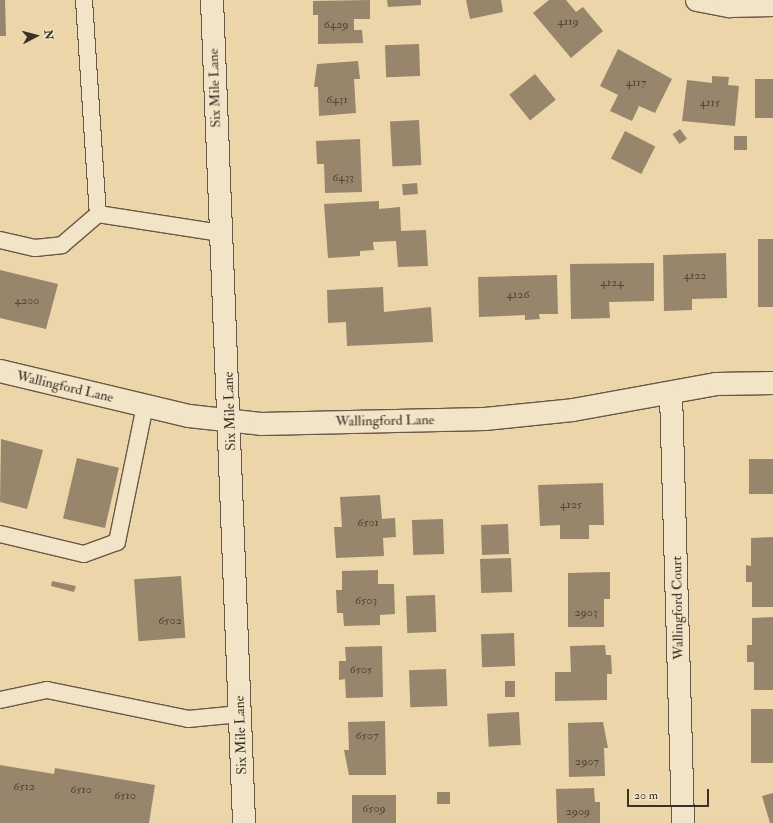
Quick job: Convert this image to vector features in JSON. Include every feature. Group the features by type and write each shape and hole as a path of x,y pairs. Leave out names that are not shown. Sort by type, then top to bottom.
{"street":[{"name":"Six Mile Lane","path":"212,0 230,422 244,823"},
{"path":"697,0 729,6 773,5"},
{"name":"Wallingford Lane","path":"0,371 145,406 230,422 485,419 573,410 716,384 773,383"},
{"name":"Wallingford Court","path":"671,392 683,823"}],"lane":[{"path":"84,0 98,214"},
{"path":"0,240 35,248 62,245 98,214 221,233"},
{"path":"0,534 84,554 117,542 145,406"},
{"path":"0,700 47,690 188,719 240,714"}],"building":[{"path":"0,0 5,0 6,36 0,36"},
{"path":"370,0 370,19 354,19 354,30 362,30 363,43 318,44 318,15 313,15 313,1"},
{"path":"387,0 421,0 421,5 388,7"},
{"path":"466,0 501,0 503,12 470,19"},
{"path":"549,0 566,0 576,12 583,7 603,31 571,58 533,13"},
{"path":"419,44 420,76 386,77 385,45"},
{"path":"618,49 672,79 655,113 639,106 632,121 610,111 618,95 600,86"},
{"path":"358,61 360,79 354,79 356,113 319,116 318,87 314,87 317,64"},
{"path":"535,74 556,100 530,120 509,95"},
{"path":"712,76 729,77 728,85 739,86 735,126 682,121 687,80 712,83"},
{"path":"755,79 773,79 773,118 755,118"},
{"path":"419,120 421,165 392,166 390,122"},
{"path":"680,129 687,139 680,144 673,134"},
{"path":"625,131 655,146 641,174 611,159"},
{"path":"734,136 747,136 747,150 734,150"},
{"path":"360,139 362,192 325,193 324,164 317,164 316,141"},
{"path":"417,183 418,194 403,195 402,184"},
{"path":"379,201 379,209 400,207 401,231 426,230 428,266 398,267 396,241 373,242 374,250 360,251 360,256 328,258 324,204"},
{"path":"758,239 773,239 773,307 758,307"},
{"path":"726,253 727,298 692,299 692,310 664,311 663,255"},
{"path":"654,263 654,301 609,302 610,318 571,319 570,264"},
{"path":"0,270 58,284 46,329 0,318"},
{"path":"557,275 558,314 539,314 540,319 525,320 525,315 479,317 478,277"},
{"path":"383,287 384,312 431,307 433,342 347,346 346,322 328,323 327,290"},
{"path":"1,439 43,450 27,509 0,502"},
{"path":"77,458 119,468 105,528 63,518"},
{"path":"749,459 773,459 773,494 749,494"},
{"path":"603,483 604,525 589,525 589,539 560,539 560,525 540,526 538,485"},
{"path":"380,495 382,519 395,518 396,537 383,538 384,556 336,558 334,527 342,527 340,497"},
{"path":"443,519 444,554 413,555 412,520"},
{"path":"508,524 509,554 482,555 481,525"},
{"path":"773,537 773,607 752,607 752,582 746,582 746,565 751,566 751,538"},
{"path":"511,558 512,592 481,593 480,559"},
{"path":"378,570 378,584 394,584 395,614 380,615 380,625 344,626 343,613 337,613 336,590 342,590 342,571"},
{"path":"610,572 610,599 604,599 604,627 568,627 568,573"},
{"path":"181,576 185,638 138,641 134,579"},
{"path":"52,581 76,586 74,592 51,586"},
{"path":"435,595 436,632 407,633 406,596"},
{"path":"773,617 773,690 754,690 754,662 747,662 747,645 752,645 752,618"},
{"path":"514,633 515,666 482,667 481,634"},
{"path":"605,645 606,655 611,655 612,674 607,674 607,700 555,701 555,672 571,672 570,646"},
{"path":"382,646 383,697 346,698 345,679 339,680 339,661 346,661 345,647"},
{"path":"446,669 447,706 410,707 409,670"},
{"path":"505,681 515,681 515,697 505,697"},
{"path":"751,709 773,709 773,763 751,763"},
{"path":"519,712 521,745 489,747 487,714"},
{"path":"385,721 386,775 349,775 344,750 349,750 348,722"},
{"path":"603,722 608,748 604,748 605,776 569,777 568,723"},
{"path":"0,765 54,774 55,768 155,785 149,823 0,823"},
{"path":"594,788 595,802 600,802 600,823 557,823 556,789"},
{"path":"437,792 450,792 450,804 437,804"},
{"path":"773,793 773,823 770,823 762,796"},
{"path":"352,795 396,795 396,823 352,823"}]}
